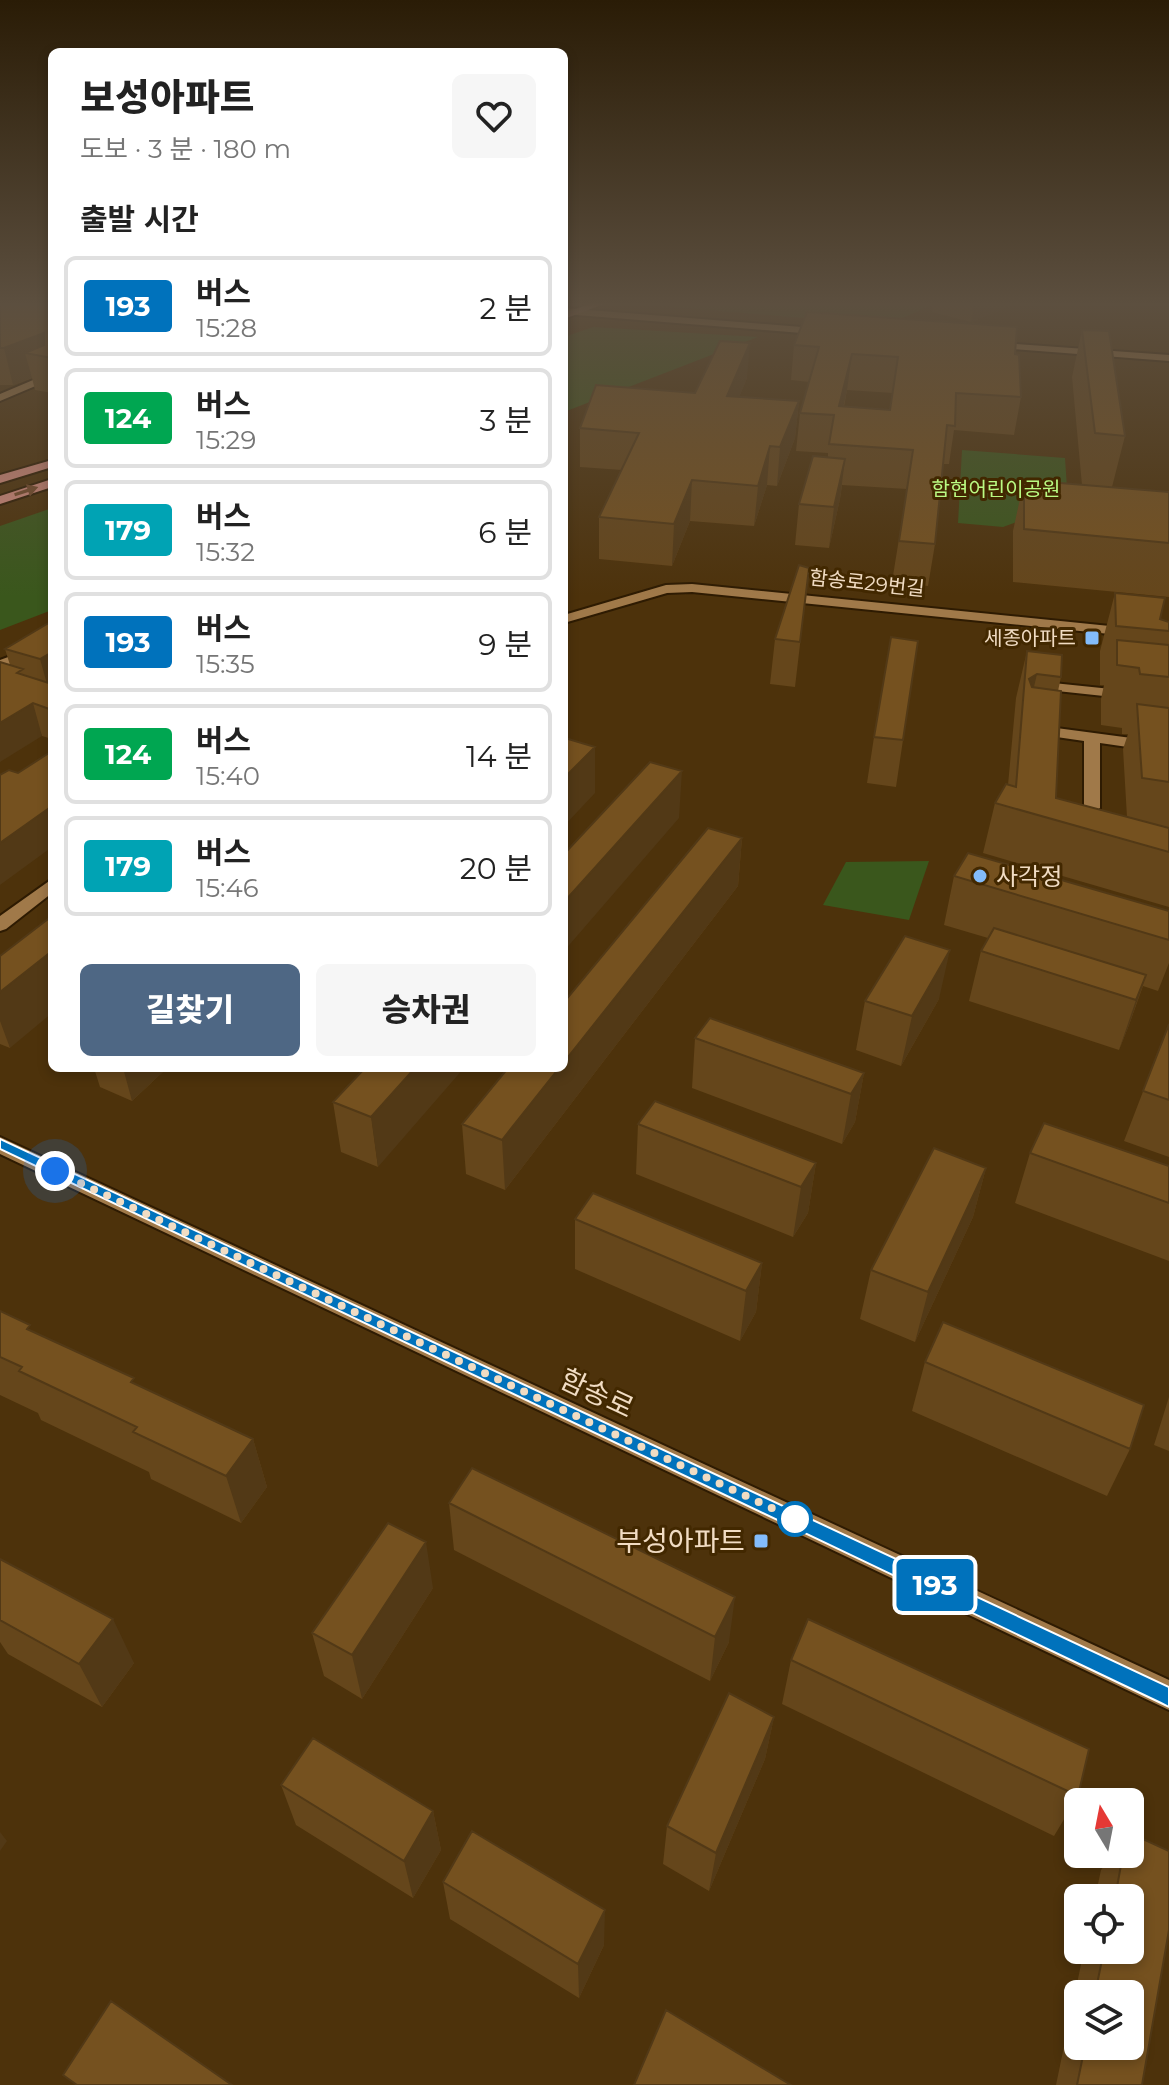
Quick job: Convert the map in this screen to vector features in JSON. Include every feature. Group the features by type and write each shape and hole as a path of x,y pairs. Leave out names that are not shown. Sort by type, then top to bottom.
{"main road":[{"path":"0,479 48,464"},
{"path":"0,500 48,484"},
{"name":"함송로29번길","path":"568,618 666,589 692,588 1169,636"},
{"path":"0,665 48,647"},
{"path":"1023,684 1169,699"},
{"path":"1026,729 1169,748"},
{"path":"1092,738 1092,808"},
{"path":"0,925 48,887"},
{"name":"함송로","path":"0,1145 1169,1695"}],"green space":[{"path":"568,401 592,401 568,410"},
{"name":"함현어린이공원","path":"962,450 1065,458 1068,503 1003,527 958,523"},
{"path":"48,509 48,612 0,630 0,526"},
{"path":"929,861 909,920 823,905 846,862"}],"building":[{"path":"590,401 799,401 780,447 770,446 758,486 692,480 674,524 599,517 639,433 580,428"},
{"path":"803,401 840,401 839,406 890,410 891,401 956,401 955,426 947,425 935,544 899,541 913,450 829,444 834,415 800,413"},
{"path":"1091,401 1120,401 1125,436 1095,433"},
{"path":"813,456 845,459 834,507 799,504"},
{"path":"1024,480 1169,492 1169,543 1024,529"},
{"path":"799,565 809,568 800,642 775,639"},
{"path":"1115,593 1165,598 1160,619 1169,622 1169,631 1116,626"},
{"path":"48,623 48,654 40,659 5,649"},
{"path":"891,637 918,641 903,740 874,737"},
{"path":"1117,640 1169,645 1169,677 1140,674 1139,668 1117,665"},
{"path":"1027,651 1062,655 1061,677 1037,674 1029,679 1032,687 1061,691 1056,798 1169,828 1169,852 995,803 1006,784 1016,787"},
{"path":"0,662 23,669 17,673 48,683 48,709 33,703 0,723"},
{"path":"1137,704 1169,708 1169,782 1142,778"},
{"path":"568,739 595,747 568,774"},
{"path":"48,754 48,809 0,843 0,775 9,770 18,773"},
{"path":"650,762 682,771 568,898 568,850"},
{"path":"708,828 742,838 568,1057 568,997"},
{"path":"968,853 1169,911 1169,940 954,876"},
{"path":"48,919 48,954 0,992 0,956"},
{"path":"994,928 1146,975 1136,1000 981,951"},
{"path":"905,936 950,950 912,1016 865,1001"},
{"path":"710,1018 864,1073 851,1094 695,1038"},
{"path":"1169,1024 1169,1100 1143,1091"},
{"path":"361,1072 411,1072 371,1117 333,1102"},
{"path":"505,1072 556,1072 502,1140 462,1124"},
{"path":"655,1101 816,1163 801,1187 638,1124"},
{"path":"1044,1123 1169,1166 1169,1203 1030,1153"},
{"path":"934,1148 986,1168 928,1292 871,1270"},
{"path":"593,1193 762,1263 746,1291 575,1219"},
{"path":"0,1311 30,1325 27,1329 134,1378 131,1382 253,1439 226,1476 133,1432 137,1427 19,1371 22,1367 0,1357"},
{"path":"943,1322 1144,1405 1130,1449 925,1362"},
{"path":"472,1468 735,1597 715,1637 449,1503"},
{"path":"388,1523 426,1542 352,1655 312,1633"},
{"path":"0,1559 113,1619 79,1664 0,1620"},
{"path":"808,1619 1089,1749 1080,1788 1064,1789 791,1660"},
{"path":"729,1693 774,1717 716,1853 667,1826"},
{"path":"313,1738 433,1811 404,1861 281,1785"},
{"path":"472,1831 605,1910 578,1964 443,1882"},
{"path":"1144,1839 1169,1851 1169,1930 1142,2085 1077,2085 1082,2060 1144,2060 1144,1980 1098,1980 1101,1964 1144,1964 1144,1884 1118,1884 1120,1868 1144,1868"},
{"path":"111,2001 232,2085 77,2085 63,2075"},
{"path":"666,2010 791,2085 634,2085"}],"bus line":[{"name":"193","path":"0,1145 1169,1695"}],"place":[{"name":"세종아파트","path":"1092,638"},
{"name":"사각정","path":"980,876"},
{"name":"부성아파트","path":"761,1541"}],"route":[{"path":"55,1171 795,1519"}]}
